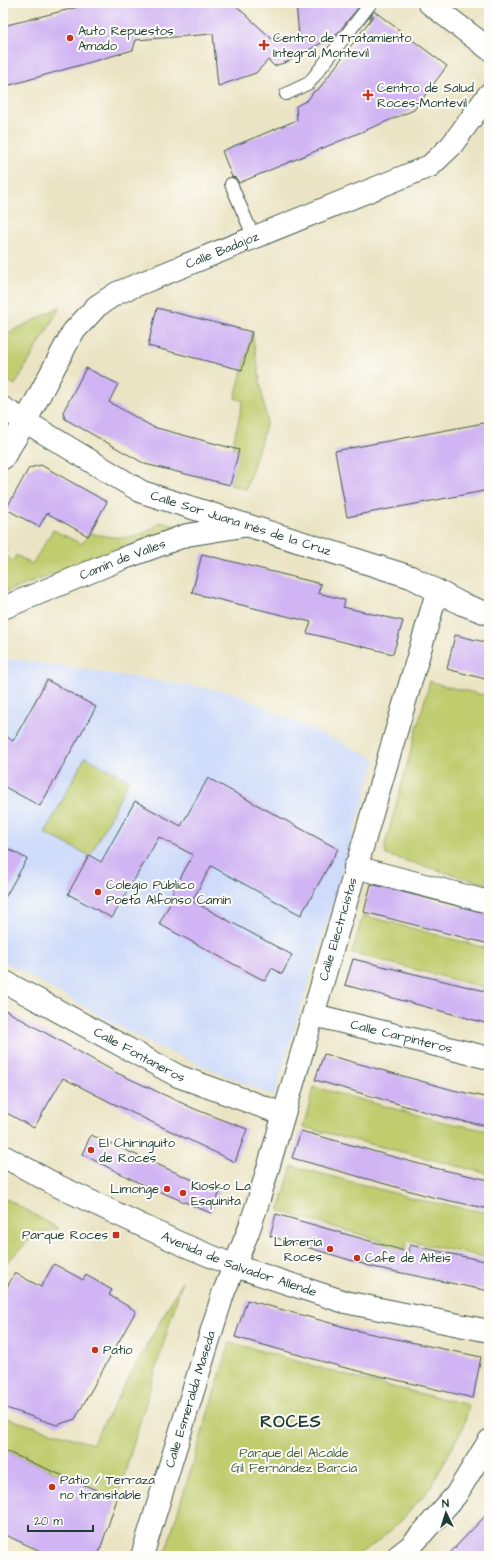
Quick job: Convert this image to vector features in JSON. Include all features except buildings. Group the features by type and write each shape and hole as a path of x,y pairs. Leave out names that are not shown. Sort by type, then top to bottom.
{"street":[{"path":"429,3 489,49"},
{"name":"Calle Badajoz","path":"3,458 25,422 73,332 97,306 117,293 430,166 451,146 489,94"},
{"name":"Calle Sor Juana Inés de la Cruz","path":"3,408 142,492 411,577 462,604 489,614"},
{"name":"Camín de Valles","path":"3,608 119,560 187,535 247,525"},
{"name":"Calle Electricistas","path":"235,1266 259,1199 283,1114 314,1015 355,867 437,592"},
{"path":"355,867 489,902"},
{"name":"Calle Fontaneros","path":"3,981 178,1076 283,1114"},
{"name":"Calle Carpinteros","path":"314,1015 489,1058"},
{"name":"Avenida de Salvador Allende","path":"3,1156 71,1192 179,1243 235,1266 345,1302 489,1331"},
{"name":"Calle Esmeralda Maseda","path":"142,1556 223,1294 235,1266"},
{"path":"398,1556 411,1546 456,1495 489,1441"}],"lane":[{"path":"286,94 309,83 371,3"},
{"path":"231,184 254,238"}],"shaded area":[{"path":"3,659 20,660 232,692 376,759 274,1096 147,1042 3,961"}],"green space":[{"path":"61,306 15,385 3,378 3,335"},
{"path":"252,332 267,422 246,489 230,485 238,450 232,448 243,401 235,398"},
{"path":"159,522 177,526 178,528 3,593 3,548 7,550 4,555 13,561 16,555 32,564 53,530 82,544 89,533 117,537 135,536 152,529"},
{"path":"430,681 444,686 489,696 489,885 386,855 385,845"},
{"path":"85,757 129,780 90,856 45,833"},
{"path":"363,915 489,949 489,989 352,953"},
{"path":"314,1087 444,1122 489,1131 489,1174 303,1127"},
{"path":"292,1166 420,1200 489,1213 489,1258 407,1241 400,1273 380,1269 385,1242 279,1211"},
{"path":"3,1197 58,1228 34,1236 3,1266"},
{"path":"182,1282 117,1499 3,1450 3,1417 92,1444"},
{"name":"Parque del Alcalde Gil Fernández Barcia","path":"230,1342 362,1380 469,1405 464,1426 431,1487 401,1521 376,1543 355,1556 164,1556"}],"place":[{"name":"Auto Repuestos Amado","path":"70,38"},
{"name":"Centro de Tratamiento Integral Montevil","path":"264,45"},
{"name":"Centro de Salud Roces-Montevil","path":"368,95"},
{"name":"Colegio Público Poeta Alfonso Camín","path":"98,892"},
{"name":"El Chiringuito de Roces","path":"91,1150"},
{"name":"Limonge","path":"167,1189"},
{"name":"Kiosko La Esquinita","path":"183,1193"},
{"name":"Parque Roces","path":"116,1235"},
{"name":"Libreria Roces","path":"330,1249"},
{"name":"Cafe de Alteis","path":"357,1258"},
{"name":"Patio","path":"95,1350"},
{"name":"Patio / Terraza no transitable","path":"52,1487"}],"district":[{"name":"ROCES","path":"291,1422"}]}
